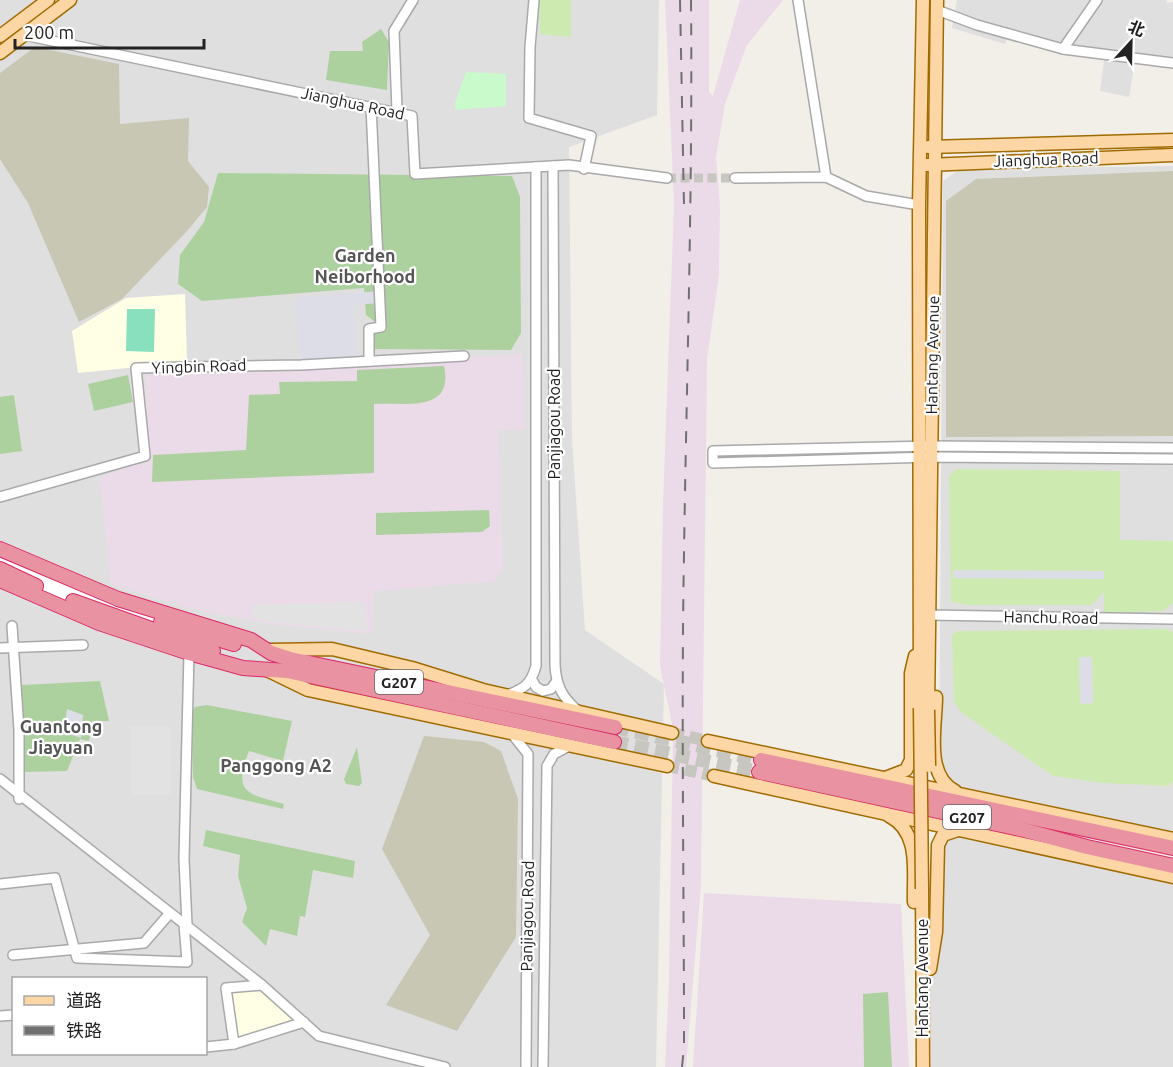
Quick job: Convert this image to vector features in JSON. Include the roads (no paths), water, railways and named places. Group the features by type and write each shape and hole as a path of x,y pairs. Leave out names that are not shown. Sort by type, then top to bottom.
{"highway":[{"name":"G207","path":"0,549 47,571 118,599 251,640 269,652"},
{"name":"G207","path":"0,558 100,602 204,642 266,669"},
{"name":"G207","path":"0,569 96,611 204,642 269,652 615,727"},
{"name":"G207","path":"0,579 99,623 243,668 287,671 472,718 614,742"},
{"name":"G207","path":"1173,846 760,766 1173,866"},
{"path":"1128,856 1173,871"}],"main road":[{"path":"0,36 48,0"},
{"path":"0,53 69,0"},
{"name":"Hantang Avenue","path":"922,0 919,205 929,615 924,641"},
{"name":"Hantang Avenue","path":"923,1067 926,970 925,453 935,147 937,5"},
{"name":"Jianghua Road","path":"920,148 1173,140"},
{"name":"Jianghua Road","path":"920,165 1173,155"},
{"path":"924,641 911,673 911,769 922,778 932,771 935,763"},
{"path":"924,641 937,674 935,763 937,774 948,787 964,795"},
{"path":"269,652 332,650 412,668 506,696 672,733"},
{"path":"472,718 512,734 667,766"},
{"path":"708,741 1173,839"},
{"path":"884,778 906,770 911,760"},
{"path":"714,776 1173,877"},
{"path":"880,812 897,820 908,831 913,843 915,932 926,970"},
{"path":"926,970 936,932 938,845 943,835 961,830"},
{"path":"913,843 921,832 928,833 938,845"},
{"name":"Hantang Avenue","path":"926,970 931,1067"}],"street":[{"path":"397,111 394,31 413,0"},
{"path":"534,0 530,46 529,118 591,136 584,169"},
{"path":"798,0 826,177"},
{"path":"1064,49 1097,0"},
{"path":"937,5 976,25 1064,49 1173,63"},
{"name":"Jianghua Road","path":"24,35 397,111 412,116 415,174 569,165 584,169 667,178"},
{"path":"369,361 369,329 381,327 371,106"},
{"name":"Panjiagou Road","path":"554,166 556,682"},
{"name":"Panjiagou Road","path":"532,680 536,666 536,167"},
{"path":"735,178 826,177 866,196 919,205"},
{"name":"Yingbin Road","path":"0,496 145,456 136,368 464,356"},
{"path":"1173,448 925,453 713,463 713,450 925,453 1173,459"},
{"name":"Hanchu Road","path":"929,615 1173,619"},
{"path":"12,626 19,730 19,798"},
{"path":"0,648 83,645"},
{"path":"0,884 55,878 77,958 187,962 188,926 185,924 184,859 189,653"},
{"path":"506,696 525,689 532,680 536,687 543,691 551,689 556,682 566,700 579,712"},
{"name":"Panjiagou Road","path":"512,734 528,754 529,765 526,1067"},
{"path":"529,765 541,760 547,766 554,754 569,746"},
{"name":"Panjiagou Road","path":"543,1067 547,766"},
{"path":"0,779 19,798 262,985 319,1036 446,1067"},
{"path":"13,955 144,943 170,913"},
{"path":"234,1044 226,988 262,985"},
{"path":"207,1047 234,1044 304,1022"}],"tunnel":[{"path":"667,178 735,178"},
{"path":"615,727 761,760"},
{"path":"672,733 708,741"},
{"path":"614,742 759,772"},
{"path":"667,766 714,776"}],"railway":[{"path":"680,0 684,206"},
{"path":"682,1067 684,1047 683,631 690,237 691,0"}],"district":[{"name":"Garden Neiborhood","path":"365,265"},
{"name":"Guantong Jiayuan","path":"61,736"},
{"name":"Panggong A2","path":"276,765"}]}
